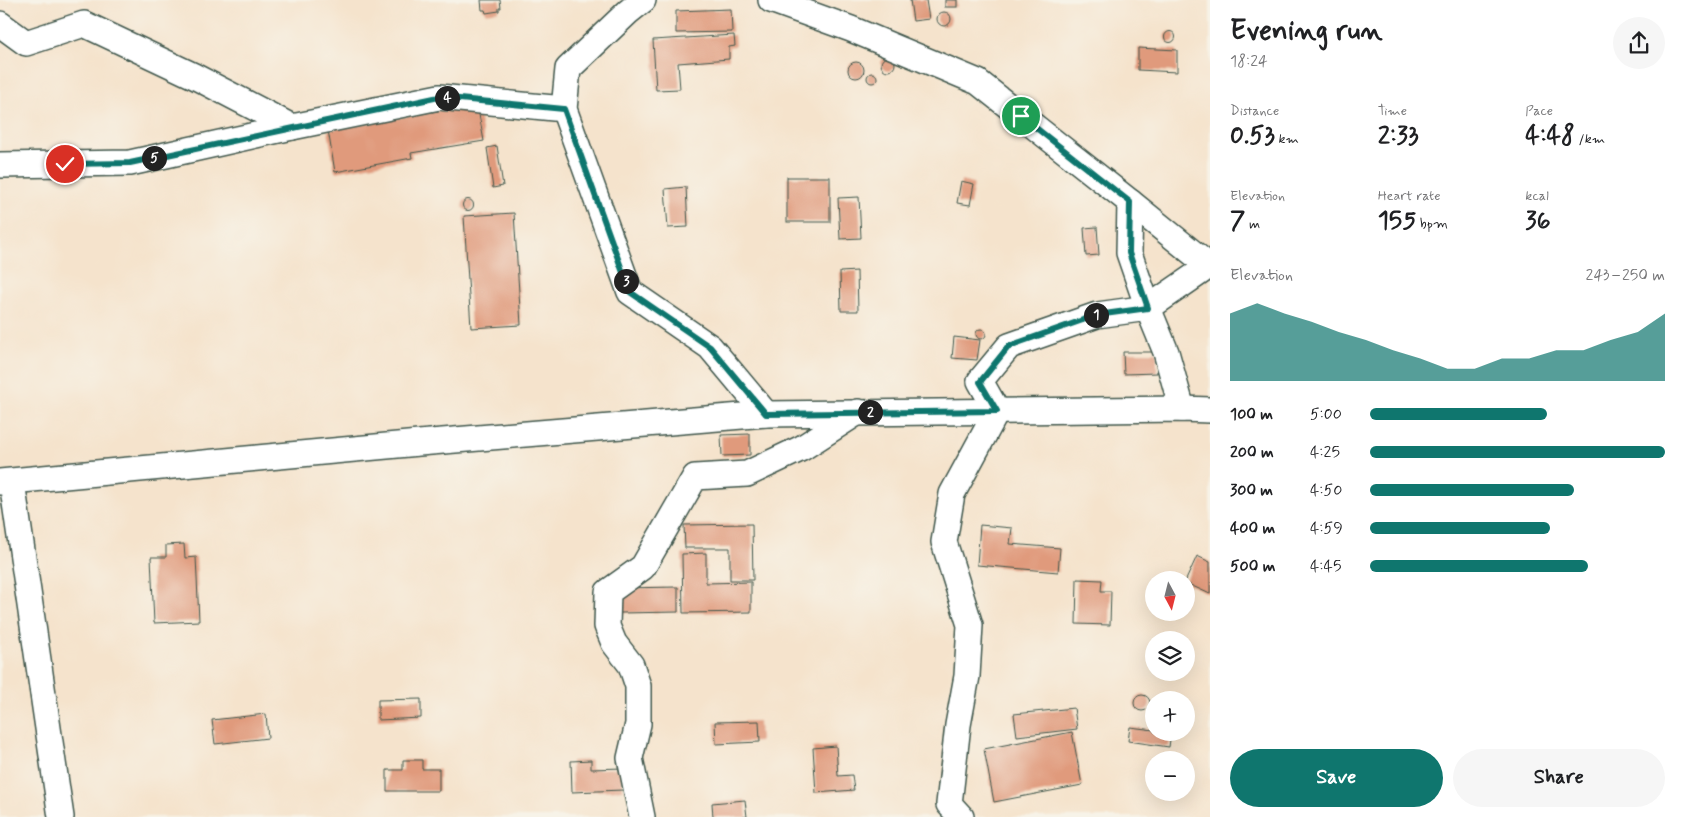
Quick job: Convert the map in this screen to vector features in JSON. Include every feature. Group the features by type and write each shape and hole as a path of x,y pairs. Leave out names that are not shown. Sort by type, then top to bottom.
{"street":[{"path":"643,0 568,68 564,109 630,292 710,347 802,448"},
{"path":"771,0 851,30 978,82 1210,266 1148,308 1097,315 1009,346 980,382 997,411"},
{"path":"0,24 26,43 84,24 194,76 292,127"},
{"path":"0,165 130,163 439,97 564,109"},
{"path":"1130,202 1129,253 1166,352 1182,409"},
{"path":"61,817 6,482 410,444 771,414 1210,410"},
{"path":"961,817 949,804 958,725 967,676 970,625 944,542 952,494 997,411"},
{"path":"642,817 630,758 638,724 638,686 631,666 614,643 608,626 608,592 643,567 695,476 747,474 802,448 858,412"}],"building":[{"path":"481,0 500,0 501,8 499,8 499,11 486,13 485,10 482,10"},
{"path":"910,0 926,0 929,19 913,21"},
{"path":"945,0 957,0 957,7 945,7"},
{"path":"731,9 732,32 676,33 676,11"},
{"path":"944,12 949,14 951,19 949,24 944,26 939,24 937,19 939,14"},
{"path":"1168,32 1172,32 1175,37 1174,41 1168,42 1165,39 1165,35"},
{"path":"734,35 735,46 729,47 729,59 678,63 680,89 656,90 653,40"},
{"path":"1138,48 1177,50 1177,72 1138,70"},
{"path":"885,57 891,57 895,64 891,71 885,71 881,67 881,61"},
{"path":"856,62 864,70 856,78 848,70"},
{"path":"870,73 874,73 877,78 876,82 870,83 867,80 867,76"},
{"path":"477,104 484,141 411,153 412,158 335,172 328,130"},
{"path":"497,146 503,186 493,188 487,148"},
{"path":"787,177 830,177 830,222 787,222"},
{"path":"961,181 974,184 970,205 957,203"},
{"path":"686,187 688,227 668,228 665,189"},
{"path":"859,197 861,238 840,239 838,198"},
{"path":"468,199 474,205 468,211 462,205"},
{"path":"514,213 521,325 471,328 464,216"},
{"path":"1097,227 1099,255 1086,256 1084,228"},
{"path":"857,271 858,311 841,311 840,272"},
{"path":"979,329 983,329 986,334 983,339 979,339 976,336 976,332"},
{"path":"954,337 980,340 977,360 952,358"},
{"path":"1123,352 1157,352 1157,373 1124,374"},
{"path":"750,434 750,455 722,456 721,435"},
{"path":"752,524 753,580 730,580 730,548 685,548 684,525"},
{"path":"980,525 1012,528 1010,544 1060,548 1058,572 977,565"},
{"path":"184,544 185,558 196,557 199,621 154,623 151,557 166,557 166,545"},
{"path":"706,553 706,583 751,582 751,612 683,613 682,554"},
{"path":"1197,556 1210,562 1210,594 1195,587 1195,571 1190,571"},
{"path":"1077,579 1102,580 1101,591 1111,591 1110,625 1076,624"},
{"path":"678,587 678,612 620,613 620,588"},
{"path":"1139,695 1145,695 1145,711 1139,711 1134,706 1134,700"},
{"path":"421,699 421,718 378,720 378,700"},
{"path":"1074,708 1077,729 1017,736 1014,714"},
{"path":"266,714 268,738 215,744 212,720"},
{"path":"759,721 760,742 716,744 715,722"},
{"path":"1130,727 1145,729 1145,741 1170,741 1169,747 1128,741"},
{"path":"1072,732 1082,785 994,802 984,749"},
{"path":"836,746 838,776 852,775 854,790 816,793 813,748"},
{"path":"403,760 422,760 422,769 439,769 439,791 387,791 387,770 403,770"},
{"path":"591,760 591,769 623,768 623,790 572,792 571,761"},
{"path":"745,800 747,817 713,817 712,803"}],"route":[{"path":"65,164 130,163 439,97 564,109 630,292 710,347 766,414 997,411 980,382 1009,346 1097,315 1148,308 1129,253 1130,202 1021,116"}]}
